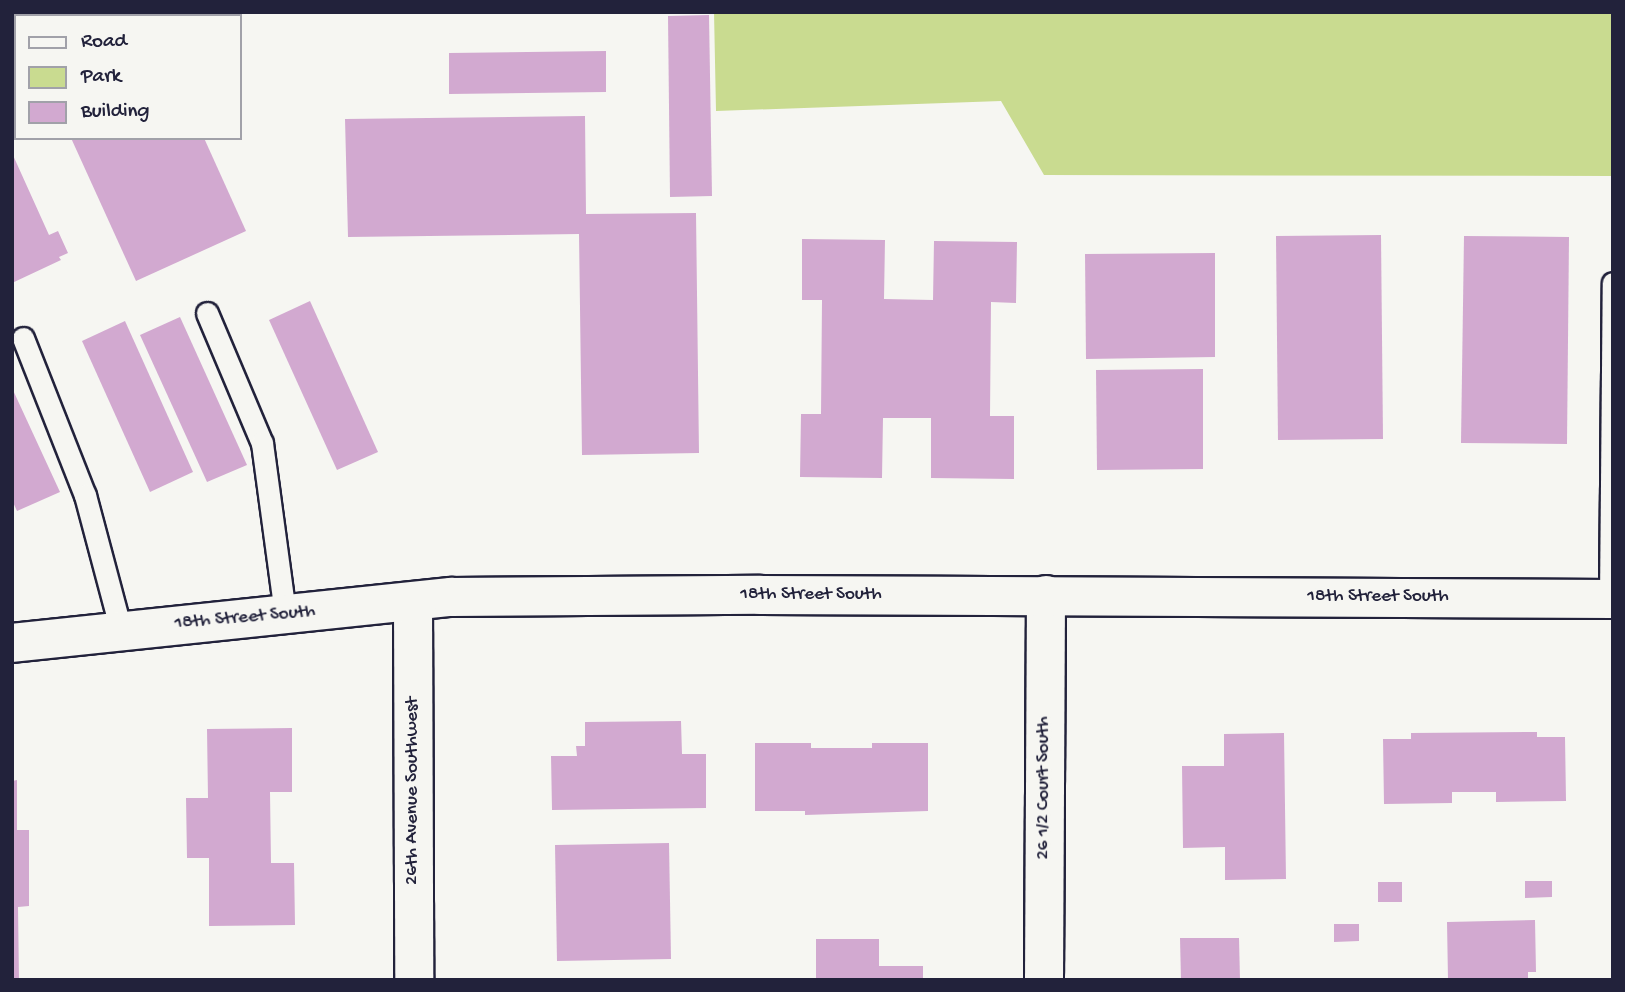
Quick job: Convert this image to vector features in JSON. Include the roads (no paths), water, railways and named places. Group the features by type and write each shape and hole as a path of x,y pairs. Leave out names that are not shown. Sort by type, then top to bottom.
{"street":[{"name":"18th Street South","path":"12,642 451,597 1046,595 1611,599"},
{"name":"26 1/2 Court South","path":"1044,980 1046,595"},
{"name":"26th Avenue Southwest","path":"413,603 414,980"}],"lane":[{"path":"1611,599 1613,283"},
{"path":"207,313 262,443 285,614"},
{"path":"23,338 85,495 121,630"}]}
